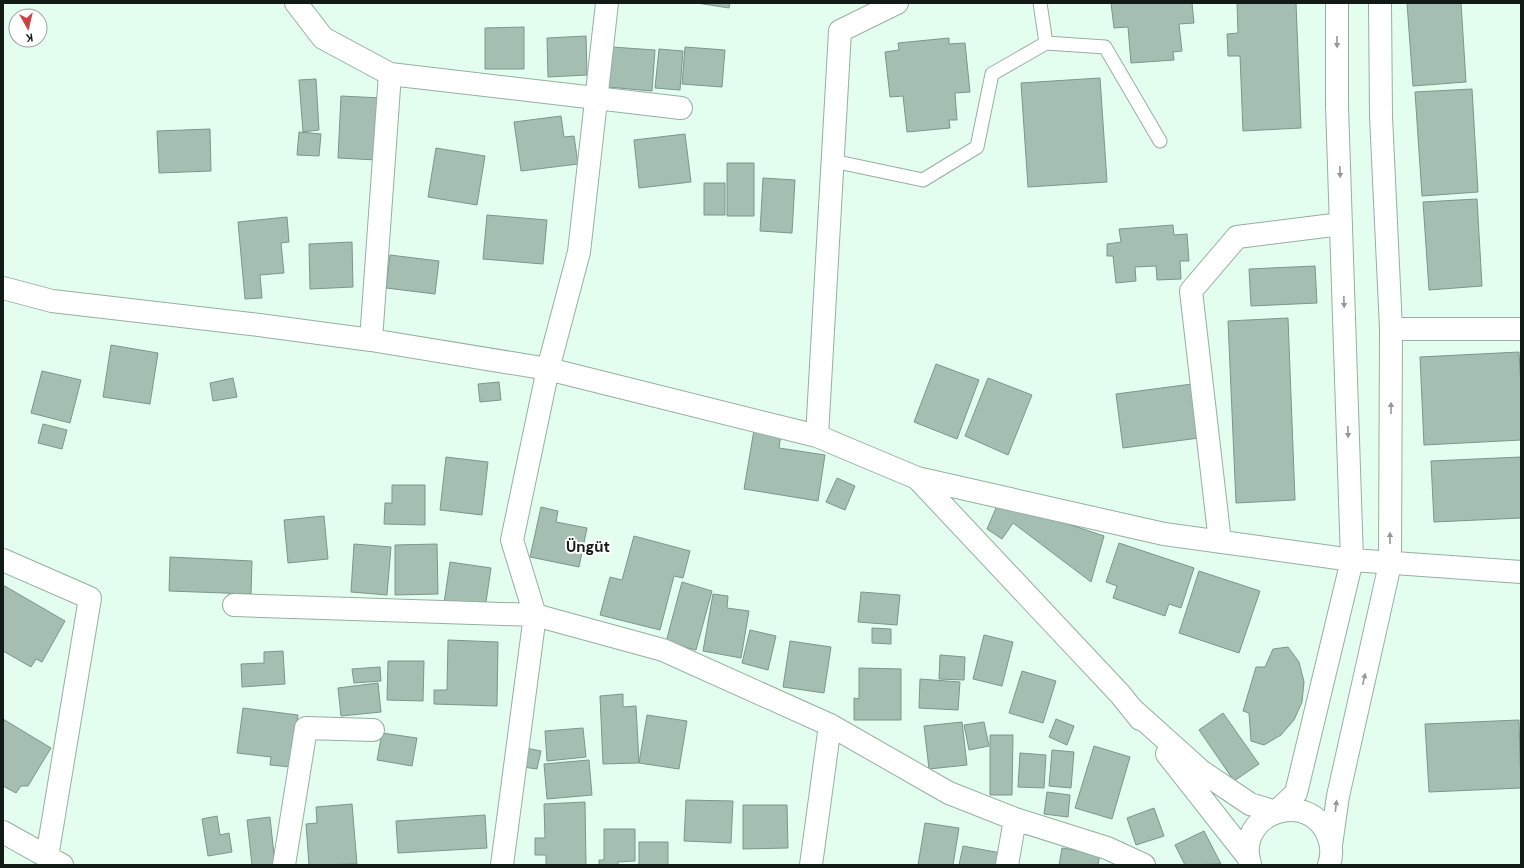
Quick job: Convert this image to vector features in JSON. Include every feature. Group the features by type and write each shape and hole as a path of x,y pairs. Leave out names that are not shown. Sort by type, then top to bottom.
{"street":[{"path":"296,3 322,38 390,74 681,108"},
{"path":"502,865 535,614 512,540 548,369 579,252 607,3"},
{"path":"817,436 840,30 897,3"},
{"path":"1249,861 1248,843 1253,830 1263,819 1276,812 1296,793 1352,560 1337,106 1337,3"},
{"path":"1330,855 1338,796 1390,564 1391,329 1381,116 1380,3"},
{"path":"371,340 390,74"},
{"path":"1220,542 1191,291 1237,237 1341,224"},
{"path":"3,288 52,301 259,324 371,340 548,369 817,436 917,478 1164,534 1352,560 1390,564 1521,572"},
{"path":"1391,329 1521,329"},
{"path":"917,478 1120,694 1249,861"},
{"path":"3,560 90,598 54,861 3,832"},
{"path":"234,604 535,614 663,650 830,725 949,793 1015,819 1107,848 1144,865"},
{"path":"1132,709 1201,771 1250,804 1276,812 1290,809 1305,812 1317,820 1326,831 1330,855"},
{"path":"811,865 830,725"},
{"path":"284,865 306,728 373,730"},
{"path":"1007,865 1015,819"}],"lane":[{"path":"1040,3 1046,43"},
{"path":"833,162 923,180 977,147 992,74 1046,43 1104,47 1160,141"}],"building":[{"path":"697,3 730,3 729,8"},
{"path":"1111,3 1192,3 1194,23 1179,24 1182,51 1173,52 1174,60 1131,63 1128,27 1114,28"},
{"path":"1237,3 1296,3 1301,128 1243,131 1240,56 1228,56 1227,34 1238,33"},
{"path":"1407,3 1461,3 1466,82 1413,86"},
{"path":"524,27 524,69 485,69 485,28"},
{"path":"586,36 587,75 548,77 547,38"},
{"path":"949,38 949,44 965,43 970,92 955,93 957,120 949,120 950,128 907,132 903,96 890,97 885,52 899,50 898,43"},
{"path":"612,47 655,50 652,91 608,87"},
{"path":"685,47 725,50 722,87 682,84"},
{"path":"659,49 683,51 680,90 655,88"},
{"path":"1100,78 1107,182 1028,187 1021,83"},
{"path":"316,79 319,130 303,132 299,80"},
{"path":"1472,89 1478,192 1422,196 1415,92"},
{"path":"341,96 381,98 377,160 338,158"},
{"path":"561,116 564,137 574,136 578,164 521,171 514,122"},
{"path":"210,129 211,171 159,173 157,131"},
{"path":"299,132 321,134 319,156 297,155"},
{"path":"685,134 691,182 639,188 634,140"},
{"path":"436,148 485,156 477,205 428,197"},
{"path":"727,163 754,163 754,216 727,216"},
{"path":"763,178 795,180 792,233 760,231"},
{"path":"704,183 725,183 725,215 704,215"},
{"path":"1477,199 1482,286 1429,290 1423,202"},
{"path":"487,215 547,220 543,264 483,259"},
{"path":"287,217 289,242 281,243 284,273 260,275 262,298 245,299 238,222"},
{"path":"1173,225 1174,235 1187,234 1189,261 1180,261 1181,279 1157,280 1156,266 1135,267 1136,281 1116,283 1113,256 1107,256 1107,244 1121,242 1119,229"},
{"path":"352,242 353,287 310,289 309,244"},
{"path":"390,255 439,261 435,294 386,288"},
{"path":"1315,266 1317,303 1251,306 1249,269"},
{"path":"1288,318 1295,500 1236,503 1228,321"},
{"path":"111,345 158,353 150,404 103,397"},
{"path":"1519,352 1521,387 1521,440 1424,445 1420,357"},
{"path":"936,364 979,380 957,439 914,422"},
{"path":"42,371 81,380 70,423 31,413"},
{"path":"233,378 237,397 213,401 210,383"},
{"path":"988,378 1032,395 1008,455 965,436"},
{"path":"499,382 501,400 480,402 478,384"},
{"path":"1192,384 1199,438 1123,448 1116,394"},
{"path":"43,424 67,430 62,449 38,443"},
{"path":"754,430 781,434 779,448 825,455 818,501 744,489"},
{"path":"446,457 488,462 482,515 440,510"},
{"path":"1521,457 1521,518 1434,522 1431,461"},
{"path":"837,478 855,486 845,510 826,502"},
{"path":"392,485 425,485 425,525 384,524 385,503 392,503"},
{"path":"999,501 1104,536 1091,582 1013,523 1002,539 987,529"},
{"path":"541,507 558,511 556,522 587,528 579,567 530,557"},
{"path":"324,516 328,559 288,563 284,520"},
{"path":"634,536 690,551 683,578 674,576 660,630 600,615 610,577 622,580"},
{"path":"1119,543 1194,568 1181,608 1169,604 1165,616 1113,598 1117,586 1106,582"},
{"path":"354,544 391,547 387,595 351,592"},
{"path":"437,544 438,594 395,595 395,545"},
{"path":"170,557 252,561 251,594 169,591"},
{"path":"450,562 491,568 485,609 444,603"},
{"path":"1199,571 1260,591 1239,653 1179,633"},
{"path":"682,582 712,591 696,650 666,642"},
{"path":"3,585 65,621 42,662 36,659 31,667 3,651"},
{"path":"861,592 900,595 897,625 858,622"},
{"path":"713,594 728,596 727,608 749,611 741,658 703,651"},
{"path":"872,628 891,629 891,644 872,643"},
{"path":"750,630 776,636 768,670 742,663"},
{"path":"984,635 1013,642 1002,686 973,679"},
{"path":"448,640 498,642 497,706 434,704 434,690 447,690"},
{"path":"790,641 831,647 824,693 783,687"},
{"path":"1288,647 1299,662 1304,682 1302,702 1294,720 1281,735 1264,745 1251,741 1249,713 1243,711 1256,667 1265,667 1273,649"},
{"path":"283,651 285,684 242,687 241,664 264,663 264,652"},
{"path":"940,655 965,657 964,680 939,679"},
{"path":"388,661 424,661 423,701 387,700"},
{"path":"380,667 381,681 354,683 352,669"},
{"path":"859,668 901,669 901,720 854,720 854,698 859,699"},
{"path":"1022,671 1056,681 1043,723 1009,713"},
{"path":"920,679 960,682 958,710 919,708"},
{"path":"378,683 381,712 341,716 338,688"},
{"path":"623,694 623,707 636,706 639,763 603,764 600,696"},
{"path":"243,708 298,715 291,767 270,765 271,757 237,753"},
{"path":"1223,713 1259,764 1234,781 1199,730"},
{"path":"647,715 687,721 679,769 639,763"},
{"path":"3,719 51,748 28,786 21,786 16,793 3,786"},
{"path":"1056,719 1074,726 1067,745 1049,737"},
{"path":"1519,720 1521,788 1429,792 1425,724"},
{"path":"962,722 967,765 929,769 924,726"},
{"path":"984,722 989,746 969,750 964,725"},
{"path":"583,728 586,757 547,761 545,731"},
{"path":"382,733 417,738 412,766 377,760"},
{"path":"990,735 1013,735 1012,795 990,795"},
{"path":"1094,746 1130,757 1112,819 1075,808"},
{"path":"526,748 541,751 537,769 523,767"},
{"path":"1052,750 1074,752 1071,788 1049,786"},
{"path":"1020,753 1046,755 1044,788 1018,787"},
{"path":"589,760 592,795 547,799 544,764"},
{"path":"1047,792 1070,795 1068,817 1044,814"},
{"path":"686,800 733,801 731,843 684,841"},
{"path":"585,802 586,865 546,865 546,855 535,855 535,838 545,838 544,804"},
{"path":"352,804 357,864 309,865 306,824 317,823 316,807"},
{"path":"743,805 787,805 788,848 743,849"},
{"path":"1154,808 1164,836 1136,845 1127,818"},
{"path":"485,815 487,848 398,853 396,821"},
{"path":"217,816 220,835 229,833 232,852 208,856 202,819"},
{"path":"270,817 275,865 252,865 247,820"},
{"path":"925,823 959,828 953,865 918,865"},
{"path":"604,829 635,829 635,861 618,862 618,865 599,865 599,860 604,860"},
{"path":"1204,831 1221,864 1185,865 1175,845"},
{"path":"639,842 668,842 668,865 639,865"},
{"path":"963,846 1001,853 999,865 959,865"},
{"path":"1062,848 1100,854 1098,865 1059,865"}],"district":[{"name":"Üngüt","path":"588,547"}]}
